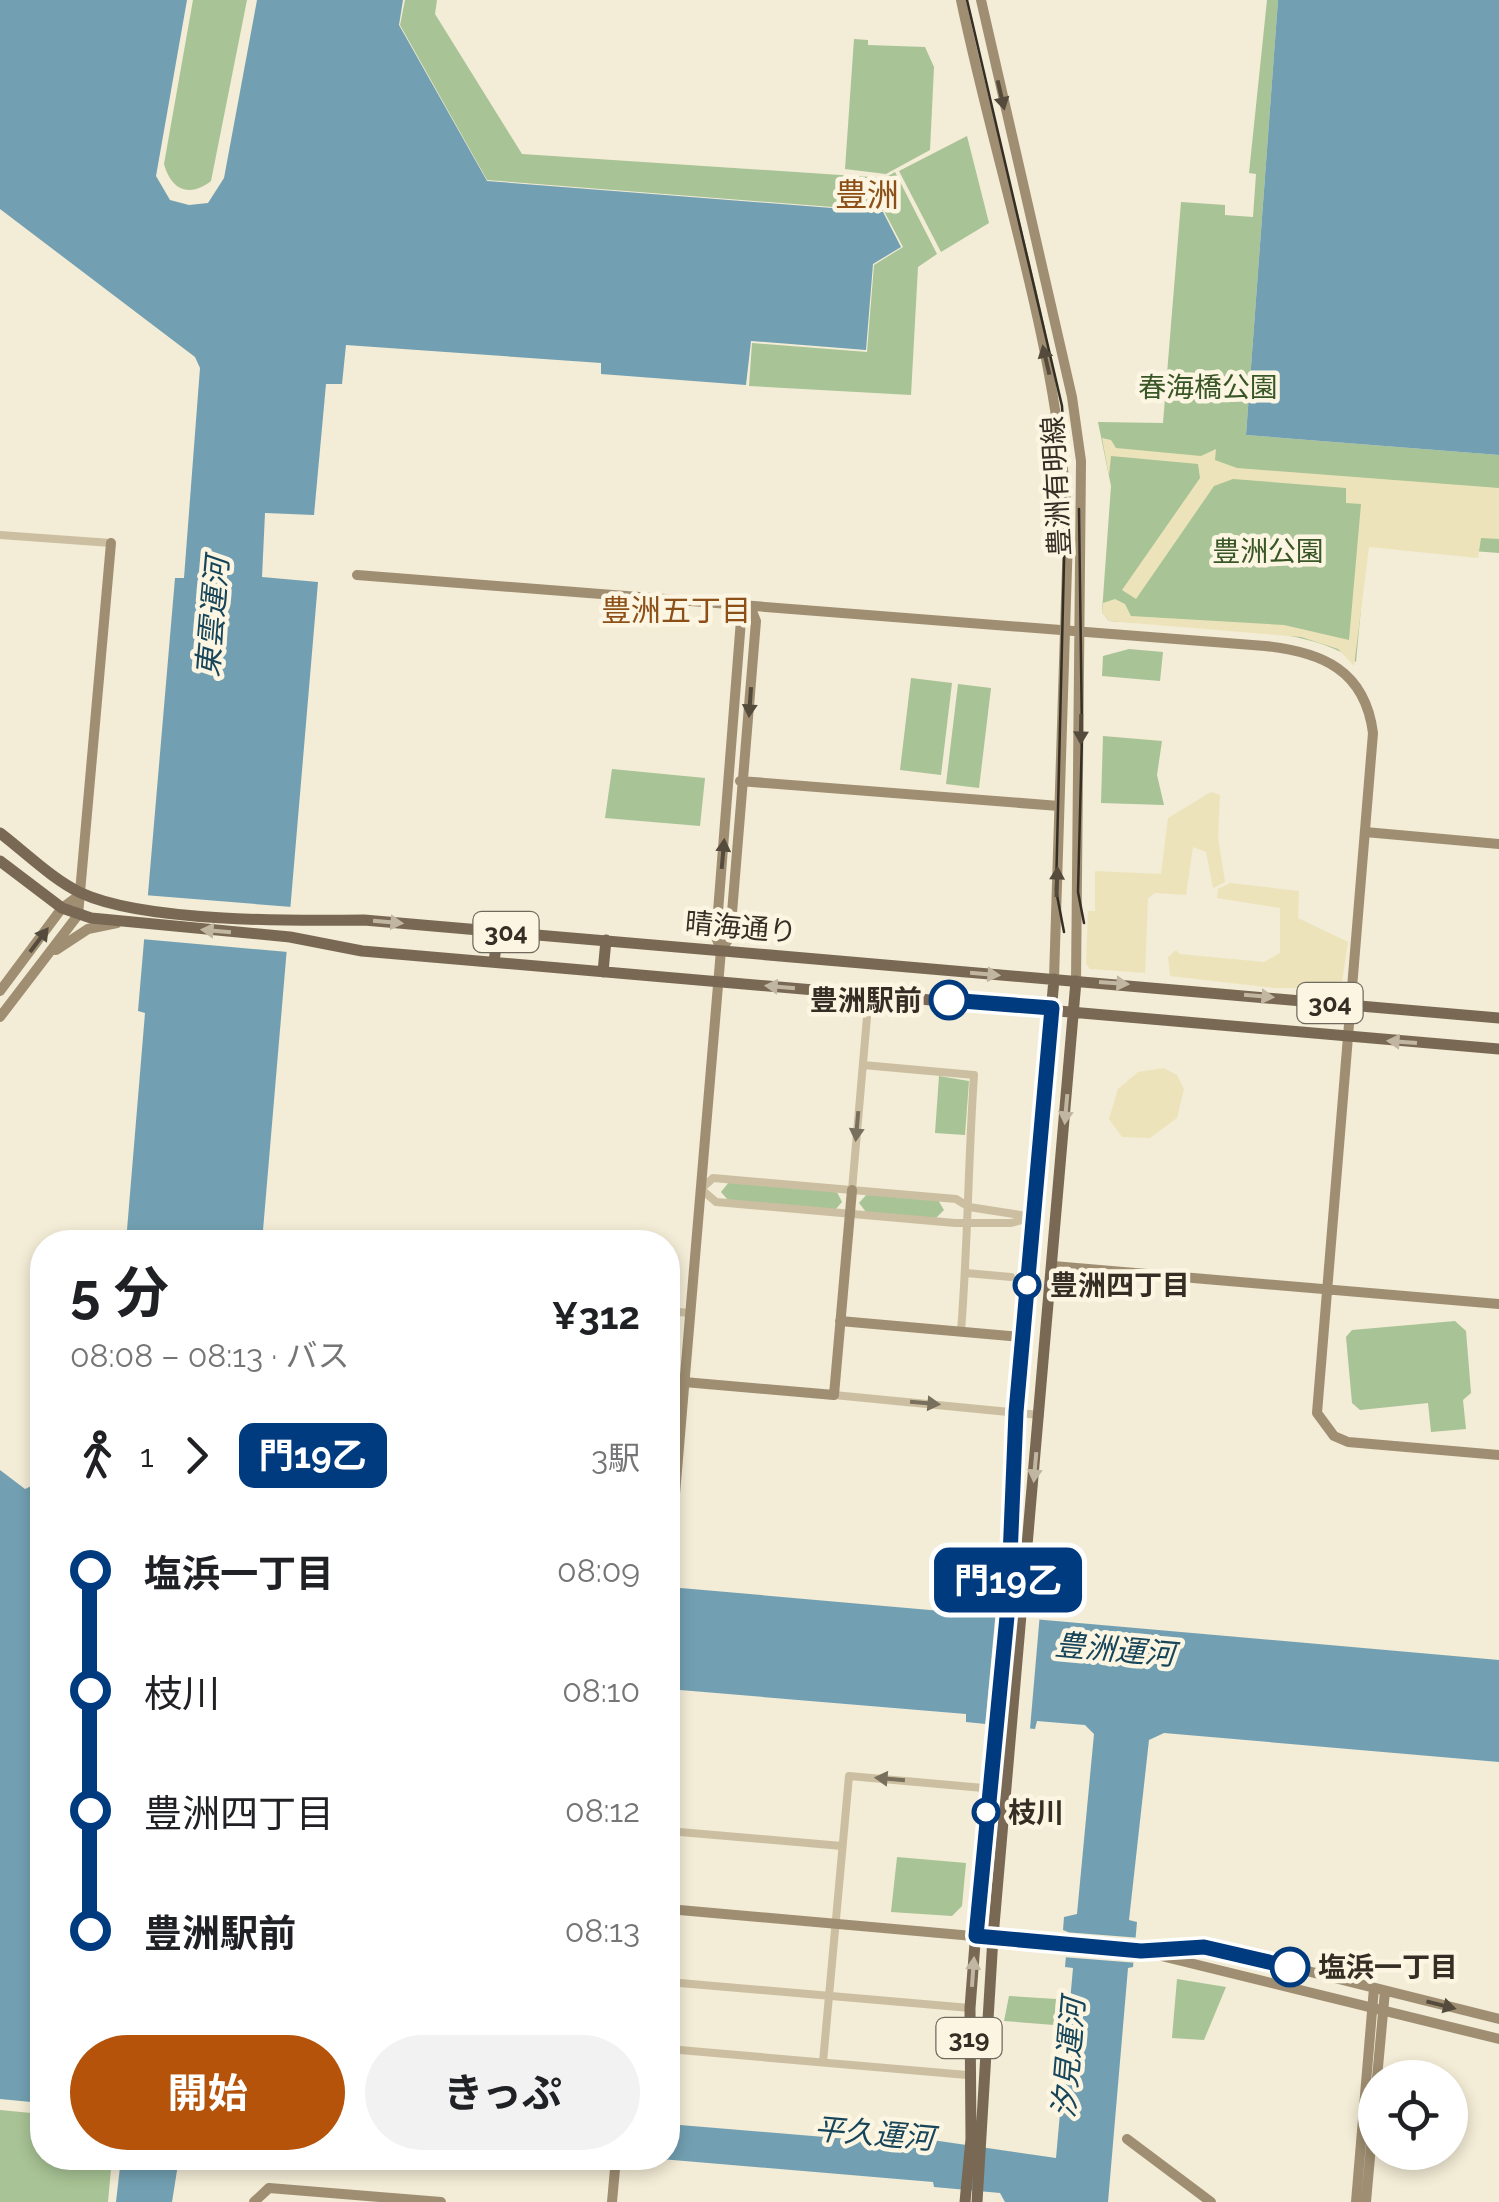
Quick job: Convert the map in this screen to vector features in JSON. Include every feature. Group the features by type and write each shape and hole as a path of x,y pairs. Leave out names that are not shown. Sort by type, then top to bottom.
{"main road":[{"name":"晴海通り","path":"0,833 82,893 144,909 290,921 364,920 1499,1018"},
{"name":"晴海通り","path":"0,861 62,908 117,923 290,938 362,951 1499,1049"},
{"path":"494,962 498,931"},
{"path":"604,972 606,940"},
{"name":"319","path":"976,2140 967,2075 970,2008 987,1788 1008,1606 1016,1412 1054,979"},
{"name":"319","path":"971,2198 1076,980"}],"street":[{"name":"豊洲有明線","path":"961,0 1061,431 1068,536 1054,979"},
{"name":"豊洲有明線","path":"981,0 1078,428 1084,500 1076,980"},
{"path":"0,536 111,544 78,915 0,1017"},
{"path":"358,575 1265,646 1311,652 1332,661 1362,692 1370,716 1365,832 1317,1413 1334,1436 1348,1442 1499,1455"},
{"path":"721,950 716,936 741,620 750,606"},
{"path":"680,1428 721,950 731,932 744,781 756,621 750,606"},
{"path":"729,780 1059,806"},
{"path":"1365,832 1499,844"},
{"path":"0,991 62,908 82,893"},
{"path":"40,964 79,934 117,923"},
{"path":"834,1394 869,994"},
{"path":"863,1066 974,1075 964,1200 969,1207 961,1331"},
{"path":"701,1189 713,1178 956,1198 969,1207 1057,1220"},
{"path":"701,1189 716,1202 850,1214 1012,1223 1033,1217"},
{"path":"1053,1266 1499,1304"},
{"path":"966,1273 1011,1277"},
{"path":"680,1312 690,1313"},
{"path":"840,1321 1022,1336"},
{"path":"684,1382 1040,1414"},
{"path":"823,2062 849,1776 1006,1790"},
{"path":"680,1832 842,1846"},
{"path":"680,1911 1141,1951 1204,1947 1499,2019"},
{"path":"1141,1951 1499,2039"},
{"path":"680,1983 970,2008"},
{"path":"1377,2060 1379,1990"},
{"path":"1356,2202 1378,2009"},
{"path":"680,2050 967,2075"},
{"path":"1127,2139 1210,2202"},
{"path":"612,2202 615,2170"},
{"path":"1366,2202 1369,2170"},
{"path":"254,2202 269,2188 365,2199 442,2202"}],"green space":[{"path":"193,0 247,0 211,181 188,190 171,180 164,164"},
{"path":"405,0 437,0 435,14 522,154 885,178 895,172 937,254 918,267 911,395 749,386 752,343 867,352 874,265 903,247 884,211 487,180 400,25"},
{"path":"1267,0 1278,0 1246,435 1499,455 1499,553 1367,543 1356,662 1335,649 1275,633 1109,621 1102,612 1111,486 1098,422 1163,423 1181,202 1225,205 1225,215 1253,217 1256,174 1249,173"},
{"path":"854,39 868,40 868,45 925,47 934,67 930,150 886,174 845,169"},
{"path":"967,136 989,223 941,252 899,171"},
{"path":"1129,649 1163,652 1160,681 1102,676 1103,656"},
{"path":"911,678 952,683 941,775 900,770"},
{"path":"958,684 991,688 979,788 946,784"},
{"path":"1103,736 1162,741 1157,775 1164,805 1101,803"},
{"path":"612,769 705,778 700,826 605,818"},
{"path":"939,1076 969,1081 965,1135 935,1133"},
{"path":"729,1182 837,1192 842,1202 835,1210 728,1200 721,1192"},
{"path":"867,1194 938,1200 944,1210 936,1218 866,1212 859,1203"},
{"path":"1455,1321 1466,1331 1471,1393 1463,1400 1466,1429 1431,1432 1428,1403 1360,1410 1352,1403 1346,1337 1352,1330"},
{"path":"897,1857 966,1863 962,1906 952,1916 891,1912"},
{"path":"1177,1979 1226,1987 1204,2040 1172,2038"},
{"path":"1009,1996 1056,1999 1054,2025 1004,2021"},
{"path":"0,2110 30,2113 30,2170 111,2170 108,2202 0,2202"}],"shaded area":[{"path":"1102,438 1111,440 1116,448 1201,456 1216,449 1215,460 1237,468 1499,488 1499,539 1481,538 1478,558 1369,547 1354,666 1338,649 1301,637 1109,621 1102,612 1103,603 1115,599 1125,604 1131,616 1284,625 1349,640 1361,504 1346,503 1346,488 1233,479 1214,486 1136,599 1122,590 1200,478 1198,464 1111,456 1109,476"},
{"path":"1211,792 1220,795 1218,837 1225,882 1213,888 1206,852 1193,847 1186,895 1155,893 1148,898 1145,973 1090,969 1086,964 1088,911 1095,911 1095,871 1161,874 1168,818"},
{"path":"1230,883 1299,891 1298,918 1348,942 1341,988 1274,988 1170,976 1168,957 1176,950 1180,954 1264,962 1280,953 1280,908 1217,898 1218,889"},
{"path":"1164,1068 1177,1075 1184,1089 1177,1118 1150,1138 1122,1137 1109,1119 1118,1089 1138,1072"}],"water":[{"name":"東雲運河","path":"0,0 187,0 156,176 170,200 189,205 208,203 224,178 257,0 403,0 399,25 487,181 883,212 901,247 873,264 866,350 751,341 746,385 601,374 601,363 346,345 342,384 326,384 314,515 265,513 262,577 318,582 263,1230 127,1230 145,1013 138,1011 175,578 184,578 200,368 195,357 0,209"},
{"path":"1278,0 1499,0 1499,455 1246,435"},
{"path":"0,1470 25,1489 30,1487 30,2102 0,2099"},
{"path":"680,1588 1499,1660 1499,1762 1164,1733 1149,1740 1129,1920 1137,1922 1133,1967 1128,1968 1108,2202 1005,2202 1000,2193 934,2187 933,2182 680,2161 680,2125 931,2146 932,2140 1056,2158 1073,1968 1065,1967 1068,1932 1063,1930 1064,1917 1077,1914 1094,1734 1085,1725 1037,1721 1035,1729 966,1722 966,1714 680,1690"},
{"path":"120,2170 177,2170 172,2202 116,2202"}],"pier":[{"path":"144,895 292,907 288,952 141,939"},
{"path":"996,1609 1040,1613 1030,1729 985,1726"},
{"path":"1064,1932 1141,1938 1138,1963 1062,1957"}],"tram line":[{"path":"967,0 1062,406 1066,480 1056,890 1064,932"},
{"path":"1079,509 1082,735 1078,892 1084,923"}],"bus line":[{"name":"門19乙","path":"949,1000 1052,1008 1016,1412 1008,1531 1008,1606 987,1788 976,1936 1141,1951 1204,1947 1290,1967"}],"place":[{"name":"豊洲駅前","path":"949,1000"},
{"name":"豊洲四丁目","path":"1027,1285"},
{"name":"枝川","path":"986,1812"},
{"name":"塩浜一丁目","path":"1290,1967"}],"district":[{"name":"豊洲","path":"867,195"},
{"name":"豊洲五丁目","path":"676,611"}],"park label":[{"name":"春海橋公園","path":"1208,387"},
{"name":"豊洲公園","path":"1268,551"}],"water label":[{"name":"豊洲運河","path":"1115,1650"},
{"name":"汐見運河","path":"1069,2058"},
{"name":"平久運河","path":"874,2134"}]}
